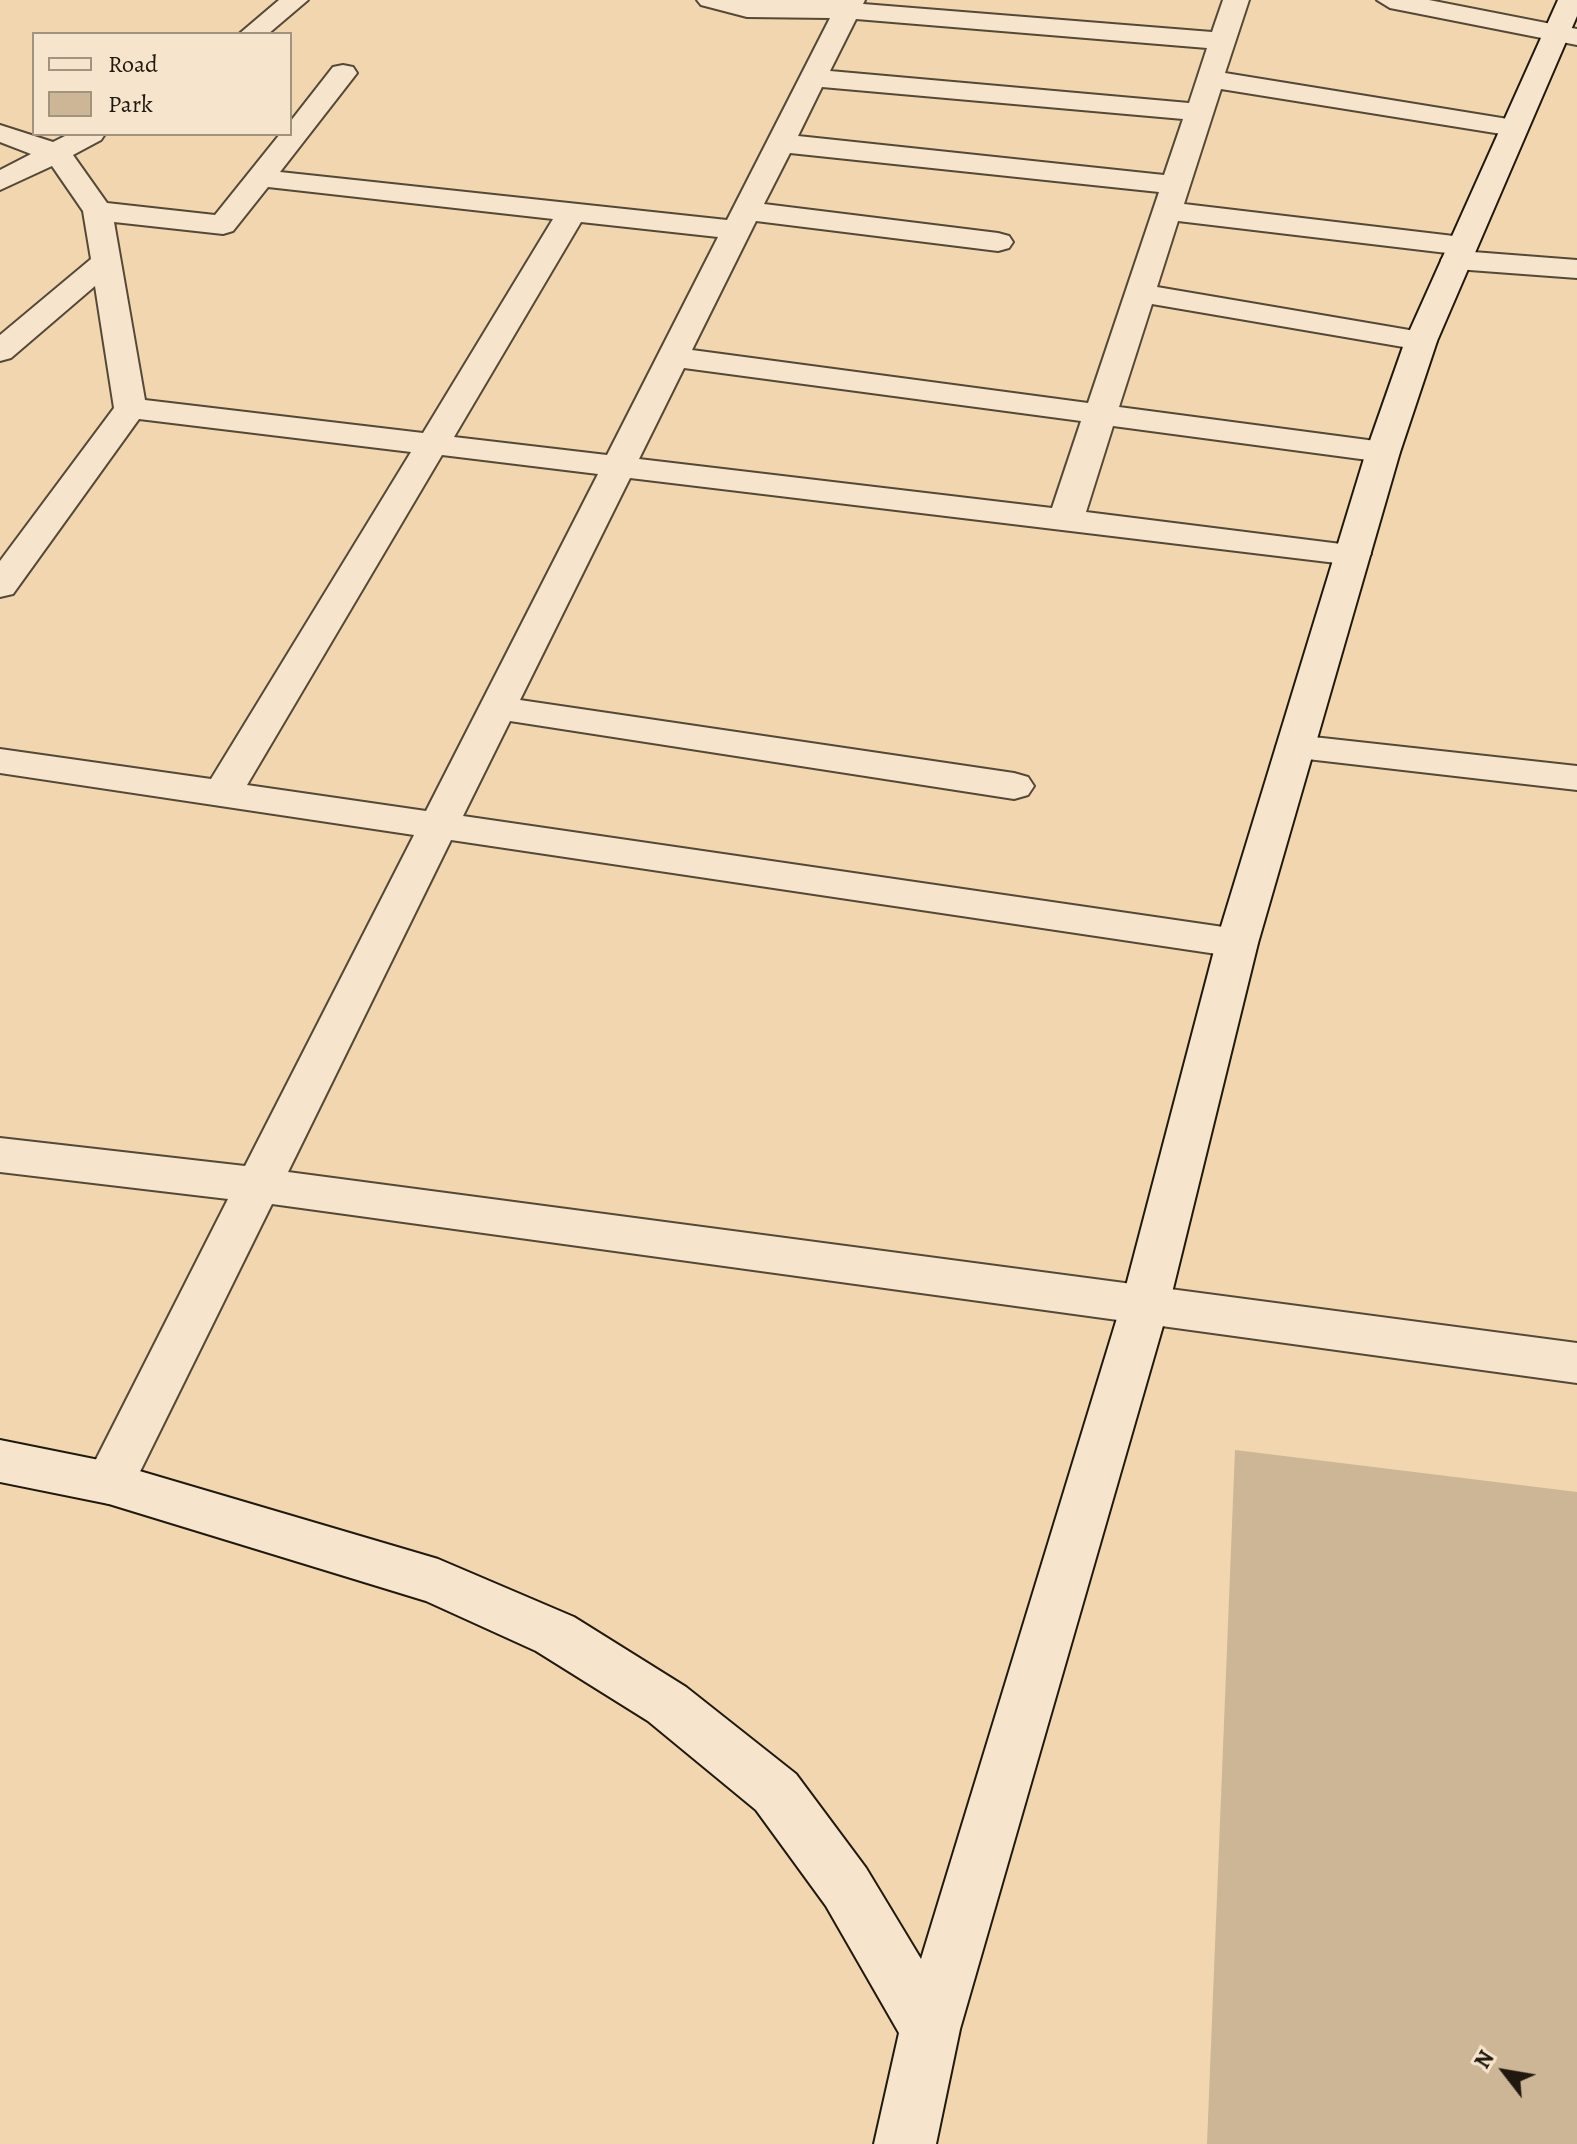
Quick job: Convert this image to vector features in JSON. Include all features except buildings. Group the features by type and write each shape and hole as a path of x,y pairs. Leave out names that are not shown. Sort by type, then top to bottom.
{"street":[{"path":"255,32 295,0"},
{"path":"710,0 747,9 850,5 1223,41"},
{"path":"1066,519 1236,0"},
{"path":"905,2144 930,2029 1145,1305 1237,943 1383,452 1421,341 1514,128 1568,23 1390,0"},
{"path":"109,1483 850,5"},
{"path":"98,211 223,225 343,73"},
{"path":"813,78 1200,112"},
{"path":"1210,79 1514,128"},
{"path":"0,133 57,153 98,211 130,408 0,586"},
{"path":"0,181 87,136"},
{"path":"780,143 1171,198 1459,253 1577,269"},
{"path":"260,178 572,212 742,220 998,242"},
{"path":"222,794 572,212"},
{"path":"0,351 106,261"},
{"path":"1140,293 1421,341"},
{"path":"673,357 1383,452"},
{"path":"130,408 1353,554"},
{"path":"0,528 37,534"},
{"path":"498,708 1014,786"},
{"path":"1295,747 1577,778"},
{"path":"0,761 1237,943"},
{"path":"0,1155 259,1185 1577,1363"},
{"path":"0,1461 109,1483 438,1582 555,1634 667,1704 776,1792 846,1887 930,2029"}],"green space":[{"path":"1235,1450 1577,1492 1577,2144 1207,2144"}]}
